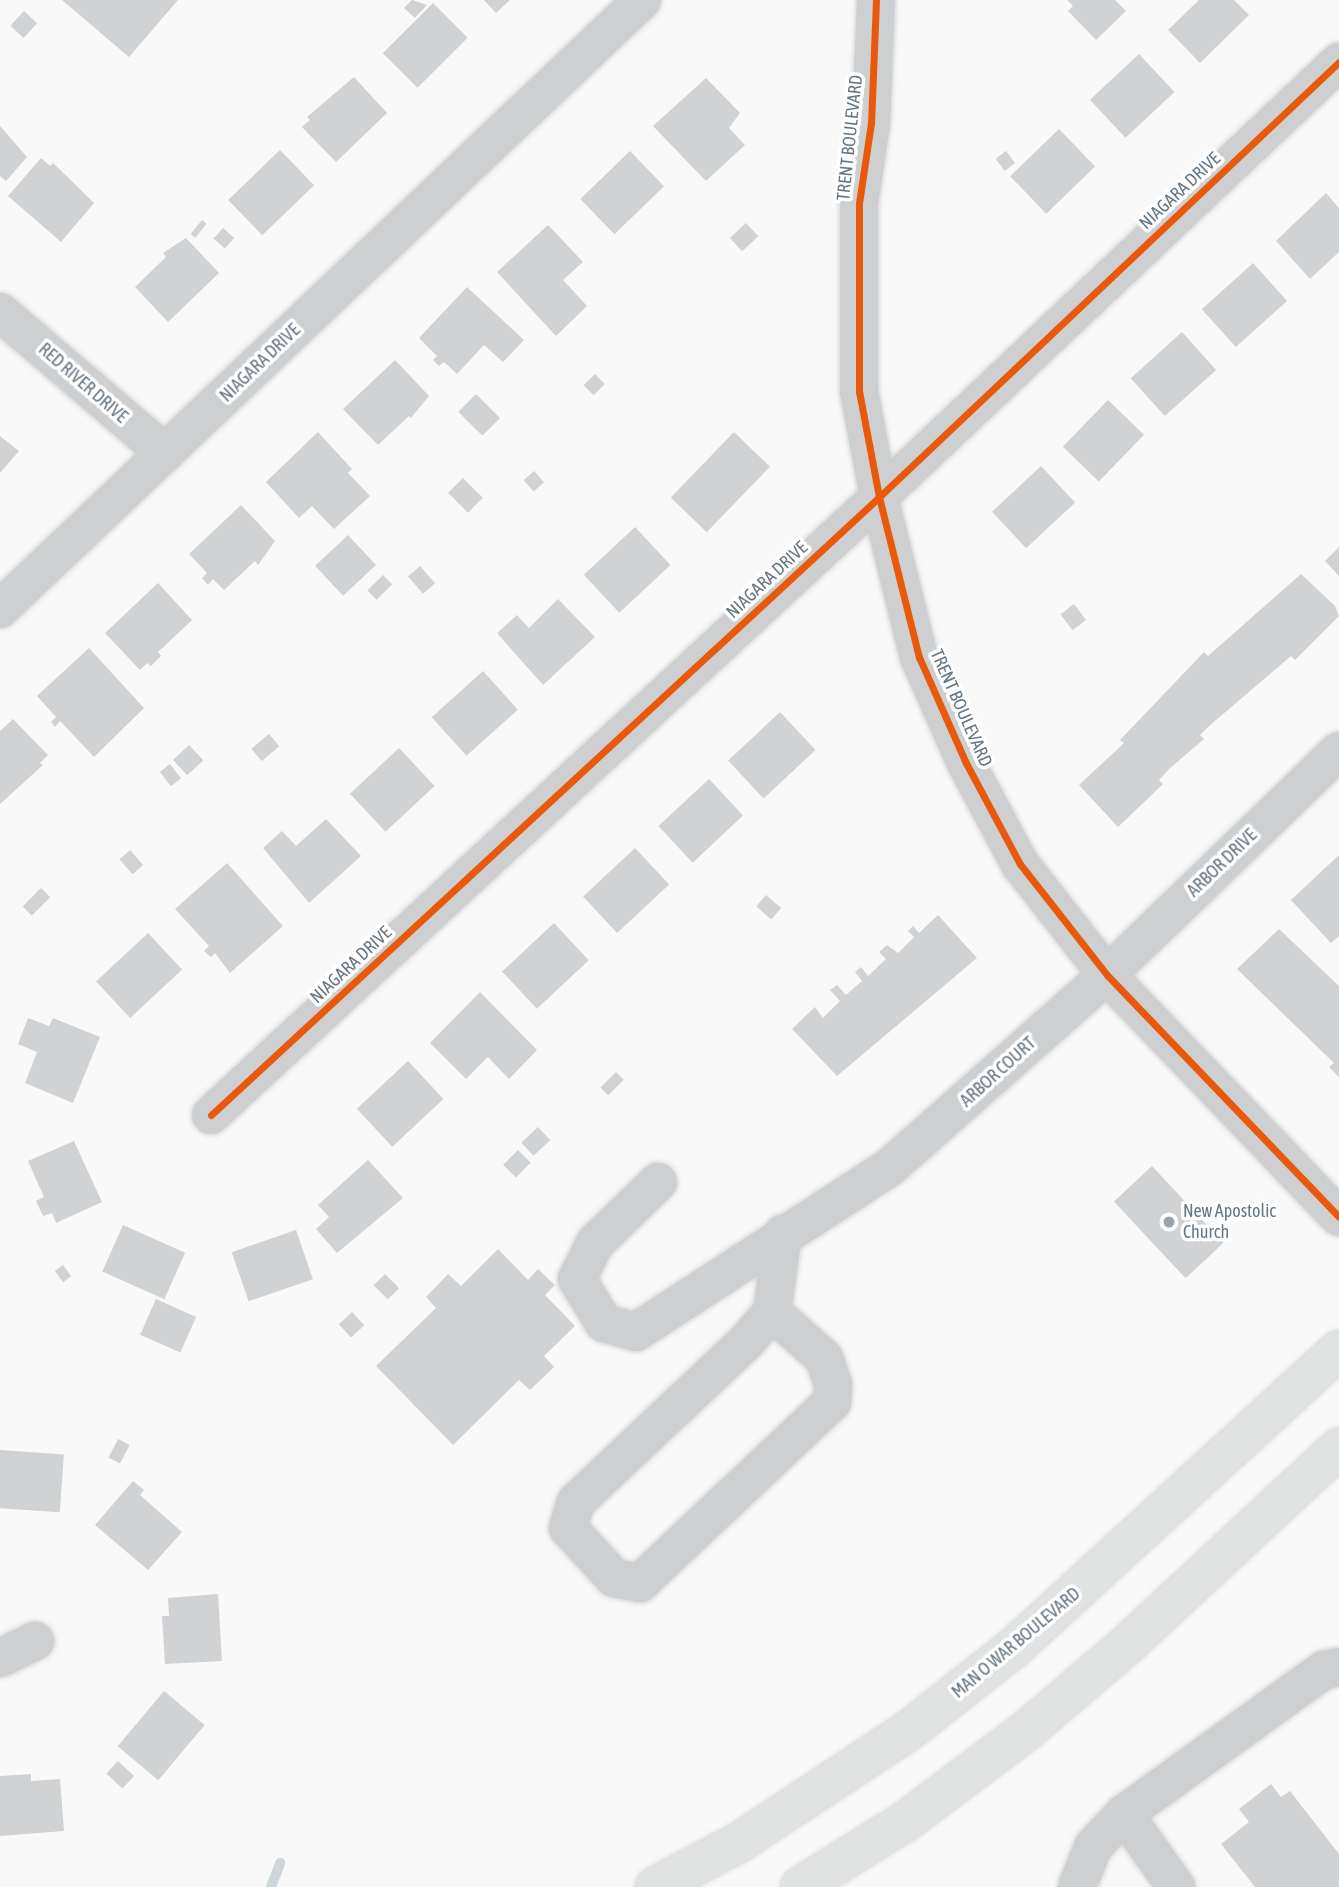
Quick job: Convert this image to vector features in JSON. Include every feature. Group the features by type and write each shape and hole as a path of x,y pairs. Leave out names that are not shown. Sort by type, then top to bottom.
{"main road":[{"name":"MAN O WAR BOULEVARD","path":"655,1887 751,1835 908,1731 1016,1646 1339,1350"},
{"path":"800,1887 906,1821 1026,1731 1128,1644 1339,1448"}],"street":[{"name":"NIAGARA DRIVE","path":"0,609 642,0"},
{"name":"TRENT BOULEVARD","path":"876,0 871,123 859,203 859,391 879,497 919,657 966,763 1020,864 1107,975 1339,1217"},
{"name":"NIAGARA DRIVE","path":"211,1115 879,497 1339,62"},
{"name":"RED RIVER DRIVE","path":"0,312 165,453"},
{"name":"ARBOR DRIVE","path":"1107,975 1339,751"},
{"name":"ARBOR COURT","path":"658,1182 595,1242 577,1279 604,1323 636,1332 783,1234 889,1168 1107,975"},
{"path":"772,1312 824,1358 833,1384 832,1402 640,1583 614,1578 568,1528 576,1502 746,1342 772,1312 783,1234"},
{"path":"0,1658 35,1641"},
{"path":"1077,1887 1093,1847 1124,1814 1324,1670 1339,1667"},
{"path":"1124,1814 1176,1887"}],"building":[{"path":"62,0 178,0 129,57"},
{"path":"412,0 427,5 415,18 404,8"},
{"path":"484,0 510,0 496,13"},
{"path":"1067,0 1115,0 1126,11 1096,40 1068,11 1073,6"},
{"path":"1199,0 1234,0 1249,15 1200,63 1168,30"},
{"path":"433,3 468,38 417,88 383,53"},
{"path":"24,11 37,23 24,38 10,26"},
{"path":"1139,54 1174,92 1125,138 1090,100"},
{"path":"354,77 387,113 336,162 302,127 310,120 307,117"},
{"path":"706,78 740,113 729,128 745,145 706,181 653,126"},
{"path":"0,126 27,157 6,181 0,176"},
{"path":"1059,129 1095,166 1046,214 1010,176"},
{"path":"280,150 314,185 262,235 228,200"},
{"path":"630,151 664,186 614,234 580,199"},
{"path":"1006,151 1015,163 1005,171 996,159"},
{"path":"41,158 50,166 53,163 94,203 61,242 8,196"},
{"path":"1326,193 1339,208 1339,252 1310,279 1276,241"},
{"path":"202,220 207,224 195,238 191,234"},
{"path":"746,223 758,236 742,251 730,238"},
{"path":"548,225 583,262 563,280 587,306 556,336 497,272"},
{"path":"223,228 234,238 225,248 214,238"},
{"path":"186,238 219,273 168,322 135,287 166,257 163,253"},
{"path":"1253,263 1287,301 1236,347 1202,309"},
{"path":"467,287 524,340 503,362 484,345 457,374 444,362 439,366 433,360 437,356 419,338"},
{"path":"1182,332 1216,370 1165,416 1131,378"},
{"path":"395,360 429,396 411,418 409,416 378,445 343,409"},
{"path":"595,374 605,384 594,395 584,385"},
{"path":"476,394 500,418 482,436 458,412"},
{"path":"1108,400 1144,435 1099,481 1063,447"},
{"path":"318,432 352,469 348,473 370,496 334,529 312,506 299,518 266,482"},
{"path":"734,432 770,467 707,532 671,497"},
{"path":"0,436 19,451 0,473"},
{"path":"1041,466 1075,503 1026,548 992,512"},
{"path":"534,471 544,482 534,492 524,480"},
{"path":"463,478 483,498 468,513 448,493"},
{"path":"241,505 275,541 258,565 255,561 224,590 213,579 208,585 202,578 207,573 189,554"},
{"path":"635,527 670,565 619,613 584,575"},
{"path":"348,535 376,565 343,596 315,566"},
{"path":"1339,547 1339,576 1325,561"},
{"path":"420,566 435,583 423,594 408,576"},
{"path":"1301,574 1335,606 1339,616 1295,660 1291,656 1209,726 1200,735 1204,739 1169,769 1159,780 1163,784 1118,827 1079,785 1124,743 1120,740 1204,652 1208,656"},
{"path":"383,575 392,584 377,600 367,591"},
{"path":"158,583 192,620 158,652 161,656 151,666 147,663 140,670 105,633"},
{"path":"558,599 595,637 543,685 497,633 517,615 529,628"},
{"path":"1074,604 1086,620 1072,630 1060,614"},
{"path":"89,648 144,708 94,757 60,721 55,727 51,722 56,717 37,696"},
{"path":"483,671 518,710 467,756 432,717"},
{"path":"780,712 815,750 764,798 728,760"},
{"path":"13,719 48,755 40,763 43,765 0,804 0,731"},
{"path":"269,734 279,746 262,761 251,749"},
{"path":"189,745 203,760 187,775 173,760"},
{"path":"399,748 434,786 385,832 350,794"},
{"path":"170,764 181,778 171,786 160,772"},
{"path":"709,779 743,816 693,863 659,826"},
{"path":"326,819 361,856 309,903 263,848 282,831 296,846"},
{"path":"635,848 669,885 617,933 583,896"},
{"path":"130,850 143,865 133,874 119,859"},
{"path":"1339,855 1339,936 1331,943 1291,900"},
{"path":"227,863 283,926 230,973 215,953 211,957 204,951 209,946 175,909"},
{"path":"41,888 50,897 32,916 23,906"},
{"path":"766,895 781,908 771,919 756,906"},
{"path":"938,915 977,958 837,1076 792,1029 815,1007 823,1018 840,1001 830,990 837,985 846,995 862,981 855,972 861,967 868,976 886,959 879,952 887,945 898,953 914,937 908,931 913,926 919,933"},
{"path":"554,923 589,960 537,1009 502,971"},
{"path":"1279,929 1339,986 1339,1077 1329,1067 1334,1063 1237,969"},
{"path":"148,933 182,970 130,1018 96,981"},
{"path":"480,992 537,1050 509,1079 488,1057 466,1079 430,1043"},
{"path":"28,1018 49,1026 53,1018 100,1037 73,1103 25,1083 37,1052 18,1044"},
{"path":"408,1061 443,1099 392,1147 357,1109"},
{"path":"616,1072 624,1080 608,1095 600,1088"},
{"path":"538,1127 550,1140 533,1156 521,1143"},
{"path":"74,1141 102,1202 56,1223 52,1213 43,1216 36,1201 44,1197 28,1161"},
{"path":"518,1150 531,1163 516,1178 503,1165"},
{"path":"368,1160 403,1198 337,1253 316,1229 329,1217 318,1205"},
{"name":"New Apostolic Church","path":"1152,1166 1224,1243 1186,1278 1114,1201"},
{"path":"123,1225 185,1253 164,1299 102,1272"},
{"path":"296,1230 313,1279 249,1301 232,1252"},
{"path":"498,1249 528,1280 538,1269 555,1285 545,1295 575,1326 544,1356 554,1367 530,1390 519,1380 453,1445 376,1366 436,1308 426,1297 448,1274 461,1286"},
{"path":"63,1265 71,1276 63,1282 55,1271"},
{"path":"385,1274 399,1288 388,1299 374,1285"},
{"path":"156,1299 196,1317 180,1353 140,1335"},
{"path":"352,1312 364,1325 351,1337 339,1324"},
{"path":"118,1439 130,1445 120,1464 108,1458"},
{"path":"0,1450 64,1454 60,1512 0,1508"},
{"path":"133,1481 144,1490 140,1495 182,1532 148,1570 95,1525"},
{"path":"218,1594 222,1661 165,1664 162,1616 169,1616 168,1598"},
{"path":"164,1691 205,1725 158,1780 118,1746"},
{"path":"118,1761 134,1776 122,1788 106,1773"},
{"path":"31,1774 31,1781 60,1779 64,1831 0,1836 0,1776"},
{"path":"1271,1784 1281,1797 1290,1791 1339,1854 1339,1887 1255,1887 1221,1844 1249,1822 1239,1809"}],"waterway":[{"path":"271,1887 280,1863"}],"cycle path":[{"path":"876,0 871,123 859,203 859,391 879,497 919,657 966,763 1020,864 1107,975 1339,1217"},
{"path":"211,1115 879,497 1339,62"}],"place":[{"name":"New Apostolic Church","path":"1169,1222"}]}
